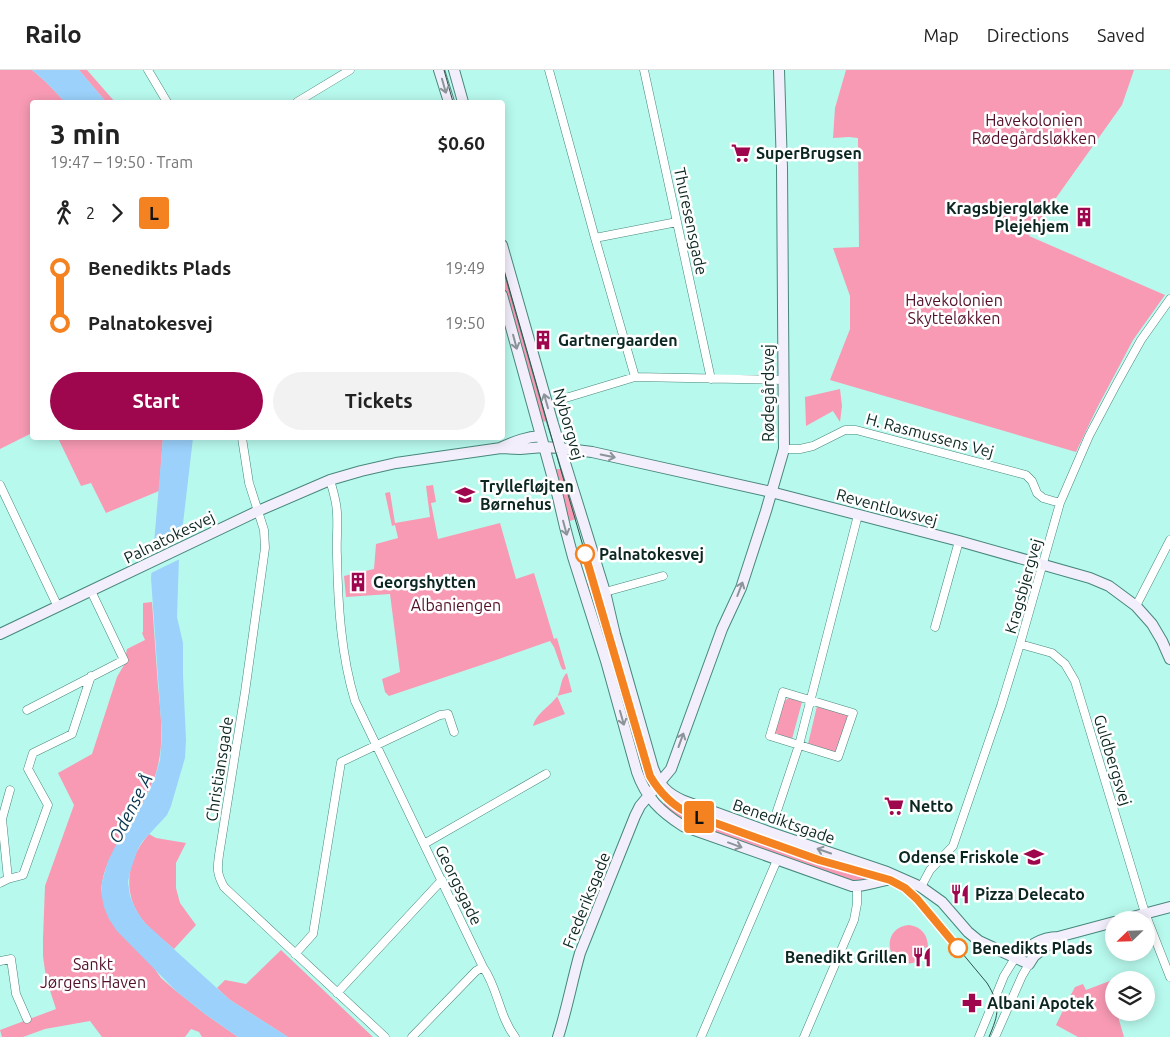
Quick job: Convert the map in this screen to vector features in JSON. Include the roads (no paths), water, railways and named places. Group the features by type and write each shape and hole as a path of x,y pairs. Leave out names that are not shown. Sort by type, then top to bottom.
{"main road":[{"path":"439,70 448,100"},
{"path":"454,70 462,100"},
{"name":"Rødegårdsvej","path":"660,783 671,769 722,629 741,588 784,449 782,168 779,70"},
{"name":"Nyborgvej","path":"505,256 560,448 605,592 615,637 653,768 660,783"},
{"name":"Nyborgvej","path":"505,306 588,606 638,772 648,796"},
{"path":"542,436 560,448"},
{"name":"Palnatokesvej","path":"501,448 528,437 542,436"},
{"name":"Palnatokesvej","path":"0,634 258,511 330,480 396,463 501,448 560,448"},
{"name":"Reventlowsvej","path":"560,448 592,452 771,492 959,541 1090,578 1110,586 1136,606 1152,624 1170,659"},
{"name":"Frederiksgade","path":"558,1037 566,1013 580,953 635,816 640,806 660,783"},
{"name":"Benediktsgade","path":"660,783 670,795 684,801 887,872 921,887 942,902 968,932 979,941 1029,964"},
{"path":"648,796 668,816 683,826 857,887"},
{"name":"Benediktsgade","path":"857,887 886,879 902,879"},
{"path":"1155,911 1170,907"},
{"path":"1015,958 1038,941 1105,924"},
{"path":"1029,964 1034,956 1058,937"}],"street":[{"path":"148,70 167,100"},
{"path":"300,100 350,70"},
{"path":"549,70 635,377"},
{"name":"Thuresensgade","path":"644,70 711,379"},
{"path":"595,238 677,222"},
{"name":"Kragsbjergvej","path":"921,887 930,870 952,846 995,724 1020,644 1060,502 1089,436 1116,385 1141,340 1170,299"},
{"path":"559,400 635,377 784,380"},
{"name":"H. Rasmussens Vej","path":"784,449 800,449 812,446 845,430 856,430 1026,475 1032,481 1037,493 1043,498 1060,502"},
{"name":"Christiansgade","path":"242,440 249,483 264,530 265,548 245,692 217,869 219,878 224,887 385,1037"},
{"name":"Georgsgade","path":"330,480 337,512 336,554 343,642 349,681 355,701 483,967 490,976 503,1013 515,1037"},
{"path":"0,485 58,607"},
{"path":"777,811 799,745 858,515"},
{"path":"1136,606 1170,540"},
{"path":"936,627 959,541"},
{"path":"605,592 663,576"},
{"path":"27,710 124,660 91,591"},
{"name":"Guldbergsvej","path":"1020,644 1052,653 1065,664 1075,681 1144,911"},
{"path":"0,883 23,875 48,805 28,769 33,753 72,734 91,676"},
{"path":"783,692 853,712 838,757 799,745 770,736 783,692"},
{"path":"295,954 313,934 341,762 440,715 448,714 454,732"},
{"path":"424,844 546,774"},
{"path":"8,879 2,819 10,790"},
{"path":"701,1037 777,860"},
{"path":"338,993 442,880"},
{"path":"804,1037 854,920 857,904 857,887"},
{"name":"Guldbergsvej","path":"1155,939 1170,977"},
{"path":"980,1037 1004,976 1015,958"},
{"path":"0,961 11,959 16,994 27,1019"},
{"path":"995,1037 1029,964"},
{"path":"412,1037 483,967"}],"water":[{"path":"32,70 79,70 104,100 63,100"},
{"path":"163,440 193,440 179,558 177,617 183,643 185,758 167,815 138,849 128,882 130,896 144,922 230,1000 288,1037 238,1037 205,1014 176,991 117,931 104,907 101,892 108,861 148,794 160,760 162,735 151,578"}],"tram line":[{"path":"444,70 452,100"},
{"path":"505,274 650,776 667,798 690,814 819,860 890,880 905,888 917,899 992,991 997,1010 989,1037"},
{"name":"L","path":"585,554 650,776 656,787 667,799 679,809 690,814 819,860 890,880 905,888 917,899 958,948"}],"place":[{"name":"SuperBrugsen","path":"741,153"},
{"name":"Kragsbjergløkke Plejehjem","path":"1084,217"},
{"name":"Gartnergaarden","path":"543,340"},
{"name":"Tryllefløjten Børnehus","path":"465,495"},
{"name":"Palnatokesvej","path":"585,554"},
{"name":"Georgshytten","path":"358,582"},
{"name":"Netto","path":"894,806"},
{"name":"Odense Friskole","path":"1034,857"},
{"name":"Pizza Delecato","path":"960,894"},
{"name":"Benedikts Plads","path":"958,948"},
{"name":"Benedikt Grillen","path":"922,957"},
{"name":"Albani Apotek","path":"972,1003"}],"park label":[{"name":"Havekolonien Rødegårdsløkken","path":"1034,129"},
{"name":"Havekolonien Skytteløkken","path":"954,309"},
{"name":"Albaniengen","path":"456,605"},
{"name":"Sankt Jørgens Haven","path":"93,973"}],"water label":[{"name":"Odense Å","path":"130,808"}]}
